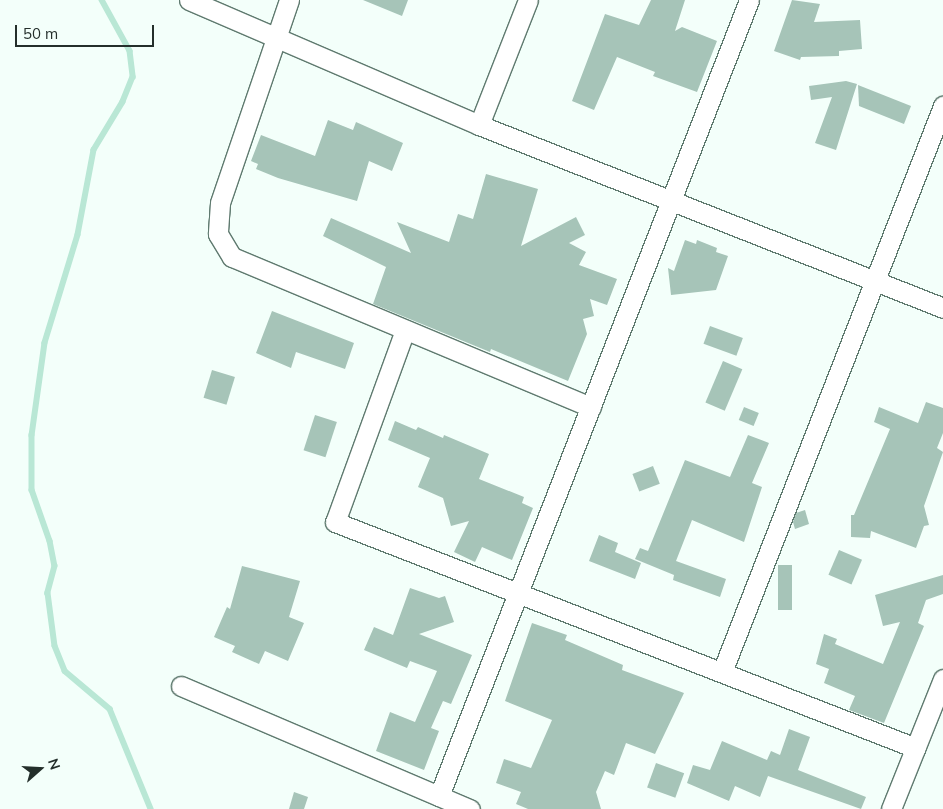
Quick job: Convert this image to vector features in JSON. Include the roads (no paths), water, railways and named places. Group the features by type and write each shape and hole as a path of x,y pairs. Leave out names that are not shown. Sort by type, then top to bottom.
{"street":[{"path":"189,0 479,125 673,199 943,308"},
{"path":"289,0 220,202 218,234 232,258 591,408"},
{"path":"479,125 528,0"},
{"path":"438,796 673,199 749,0"},
{"path":"722,672 943,106"},
{"path":"405,330 336,522 916,748"},
{"path":"891,809 943,679"},
{"path":"181,686 470,809"}],"waterway":[{"path":"102,0 130,51 133,77 123,102 94,150 78,235 45,343 32,435 32,490 50,541 55,566 48,593 55,646 65,671 110,709 151,809"}]}
